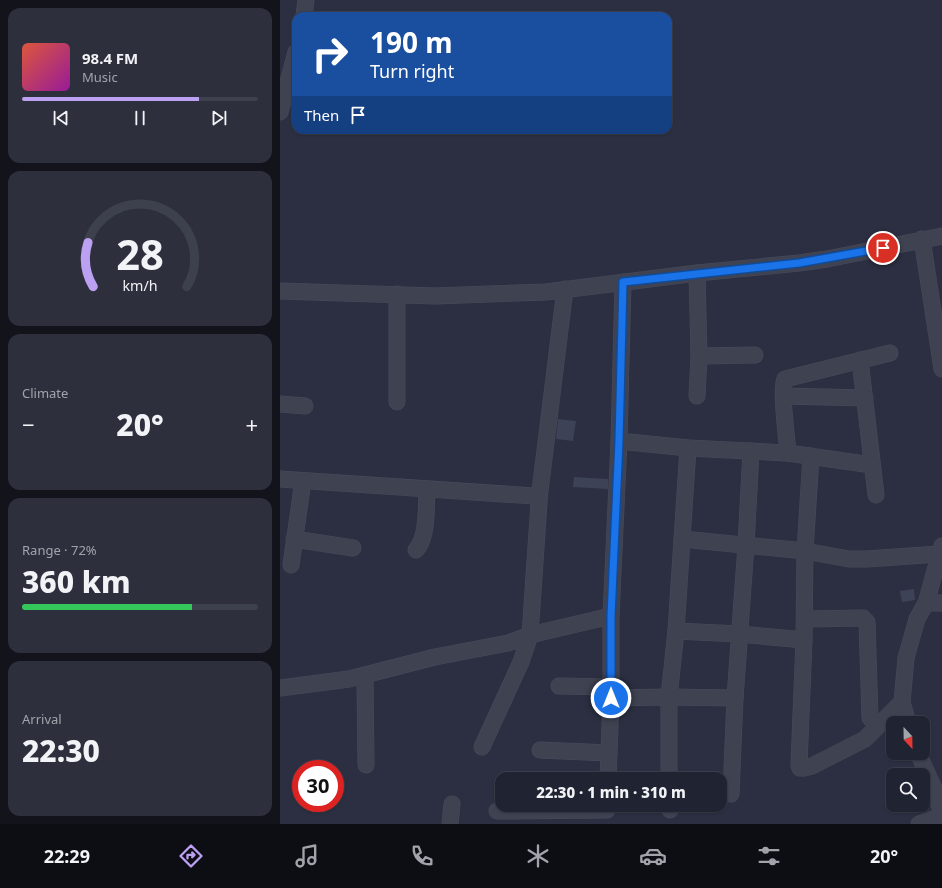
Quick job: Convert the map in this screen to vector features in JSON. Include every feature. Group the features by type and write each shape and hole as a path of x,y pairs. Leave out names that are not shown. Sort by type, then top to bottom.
{"street":[{"path":"304,12 306,0"},
{"path":"280,112 292,67"},
{"path":"280,291 462,296 546,292 697,273 771,267 813,261 942,236"},
{"path":"922,239 942,369"},
{"path":"697,273 699,356 697,396"},
{"path":"608,772 611,692 611,616 619,441 623,282"},
{"path":"482,747 521,662 530,635 540,503 539,499 565,289"},
{"path":"397,294 397,402"},
{"path":"788,453 783,382 785,379 890,353"},
{"path":"699,356 755,356"},
{"path":"860,360 876,495"},
{"path":"784,396 865,398"},
{"path":"280,404 305,406"},
{"path":"619,441 688,448 788,453 872,465"},
{"path":"670,772 669,697 676,631 688,448"},
{"path":"731,794 735,698 751,451"},
{"path":"811,456 805,552 805,619 798,765 800,768 812,766 865,739 902,702"},
{"path":"280,479 534,496 539,499"},
{"path":"291,565 303,480"},
{"path":"416,550 424,536 427,489"},
{"path":"294,539 353,548"},
{"path":"682,539 805,552 849,559 867,559 940,549 926,603 917,619 906,658 902,702 906,716"},
{"path":"926,603 942,603"},
{"path":"280,688 349,679 435,657 508,643 530,635 611,616"},
{"path":"805,619 866,619 870,718"},
{"path":"676,631 739,634 804,640"},
{"path":"365,675 366,765"},
{"path":"559,686 669,697 735,698"},
{"path":"540,750 609,753"},
{"path":"919,824 942,816 936,793 921,760"},
{"path":"450,824 452,804"}],"building":[{"path":"558,419 576,421 573,441 556,439"},
{"path":"574,477 608,479 608,489 573,487"},
{"path":"914,589 915,600 902,602 900,591"}],"route":[{"path":"611,698 611,616 619,441 623,282 799,263 883,248"}]}
